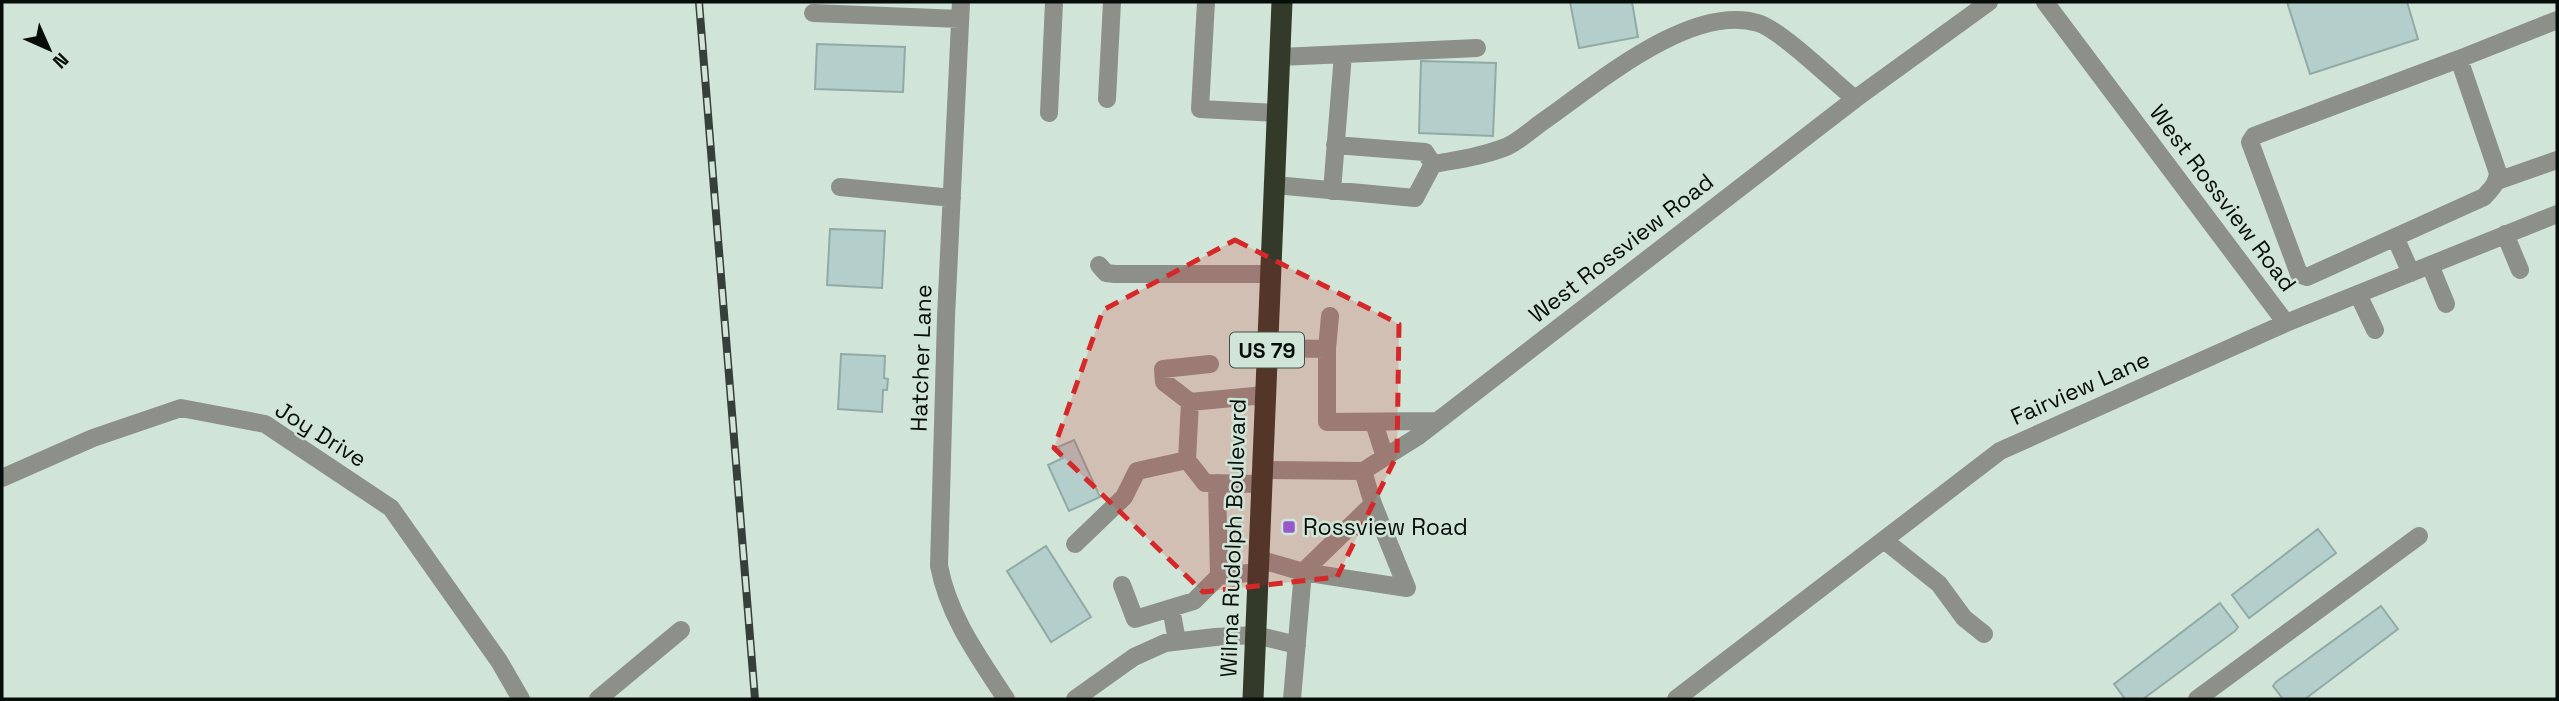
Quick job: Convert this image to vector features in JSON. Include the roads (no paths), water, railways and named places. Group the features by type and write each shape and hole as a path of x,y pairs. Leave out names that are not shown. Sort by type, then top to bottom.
{"highway":[{"name":"Wilma Rudolph Boulevard","path":"1253,699 1282,2"}],"street":[{"path":"1049,113 1054,2"},
{"path":"1107,99 1112,2"},
{"path":"1206,2 1200,109 1278,113"},
{"name":"West Rossview Road","path":"1363,471 1437,421 1855,99 1989,2"},
{"name":"West Rossview Road","path":"2045,2 2286,323"},
{"path":"813,13 960,10"},
{"name":"Hatcher Lane","path":"960,10 946,317 939,566 952,611 1006,699"},
{"path":"1433,164 1464,159 1507,146 1648,48 1715,20 1760,24 1781,37 1855,99"},
{"path":"2557,20 2254,136 2250,142 2299,274 2307,277 2484,197 2497,181 2557,160"},
{"path":"1280,57 1477,48"},
{"path":"1332,191 1343,54"},
{"path":"2459,59 2498,173 2497,181"},
{"path":"1335,145 1425,152 1433,164"},
{"path":"1275,185 1415,198 1433,164"},
{"path":"840,187 952,198"},
{"name":"Fairview Lane","path":"1676,699 2000,451 2286,323 2557,214"},
{"path":"2505,234 2520,270"},
{"path":"2395,237 2411,273"},
{"path":"1100,265 1106,273 1115,274 1271,274"},
{"path":"2430,265 2446,304"},
{"path":"2358,294 2375,330"},
{"path":"1330,316 1327,422 1437,421"},
{"path":"1268,348 1327,349"},
{"path":"1210,364 1163,369 1164,382 1190,402 1265,395"},
{"path":"1122,585 1135,620 1194,601 1219,576 1258,566 1407,588 1373,504 1363,471 1205,483 1187,460 1190,402"},
{"name":"Joy Drive","path":"2,478 93,438 181,408 265,424 391,508 499,661 521,699"},
{"path":"1374,423 1385,457"},
{"path":"1075,544 1124,497 1137,471 1187,460"},
{"path":"1217,483 1219,576"},
{"path":"1292,699 1303,572 1373,504"},
{"path":"2197,699 2418,536"},
{"path":"1884,540 1939,584 1964,618 1984,634"},
{"path":"1171,608 1177,641"},
{"path":"597,699 681,630"},
{"path":"1074,699 1134,657 1165,643 1215,636 1256,635 1297,645"}],"railway":[{"path":"699,2 755,699"}],"place":[{"name":"Rossview Road","path":"1289,527"}]}
